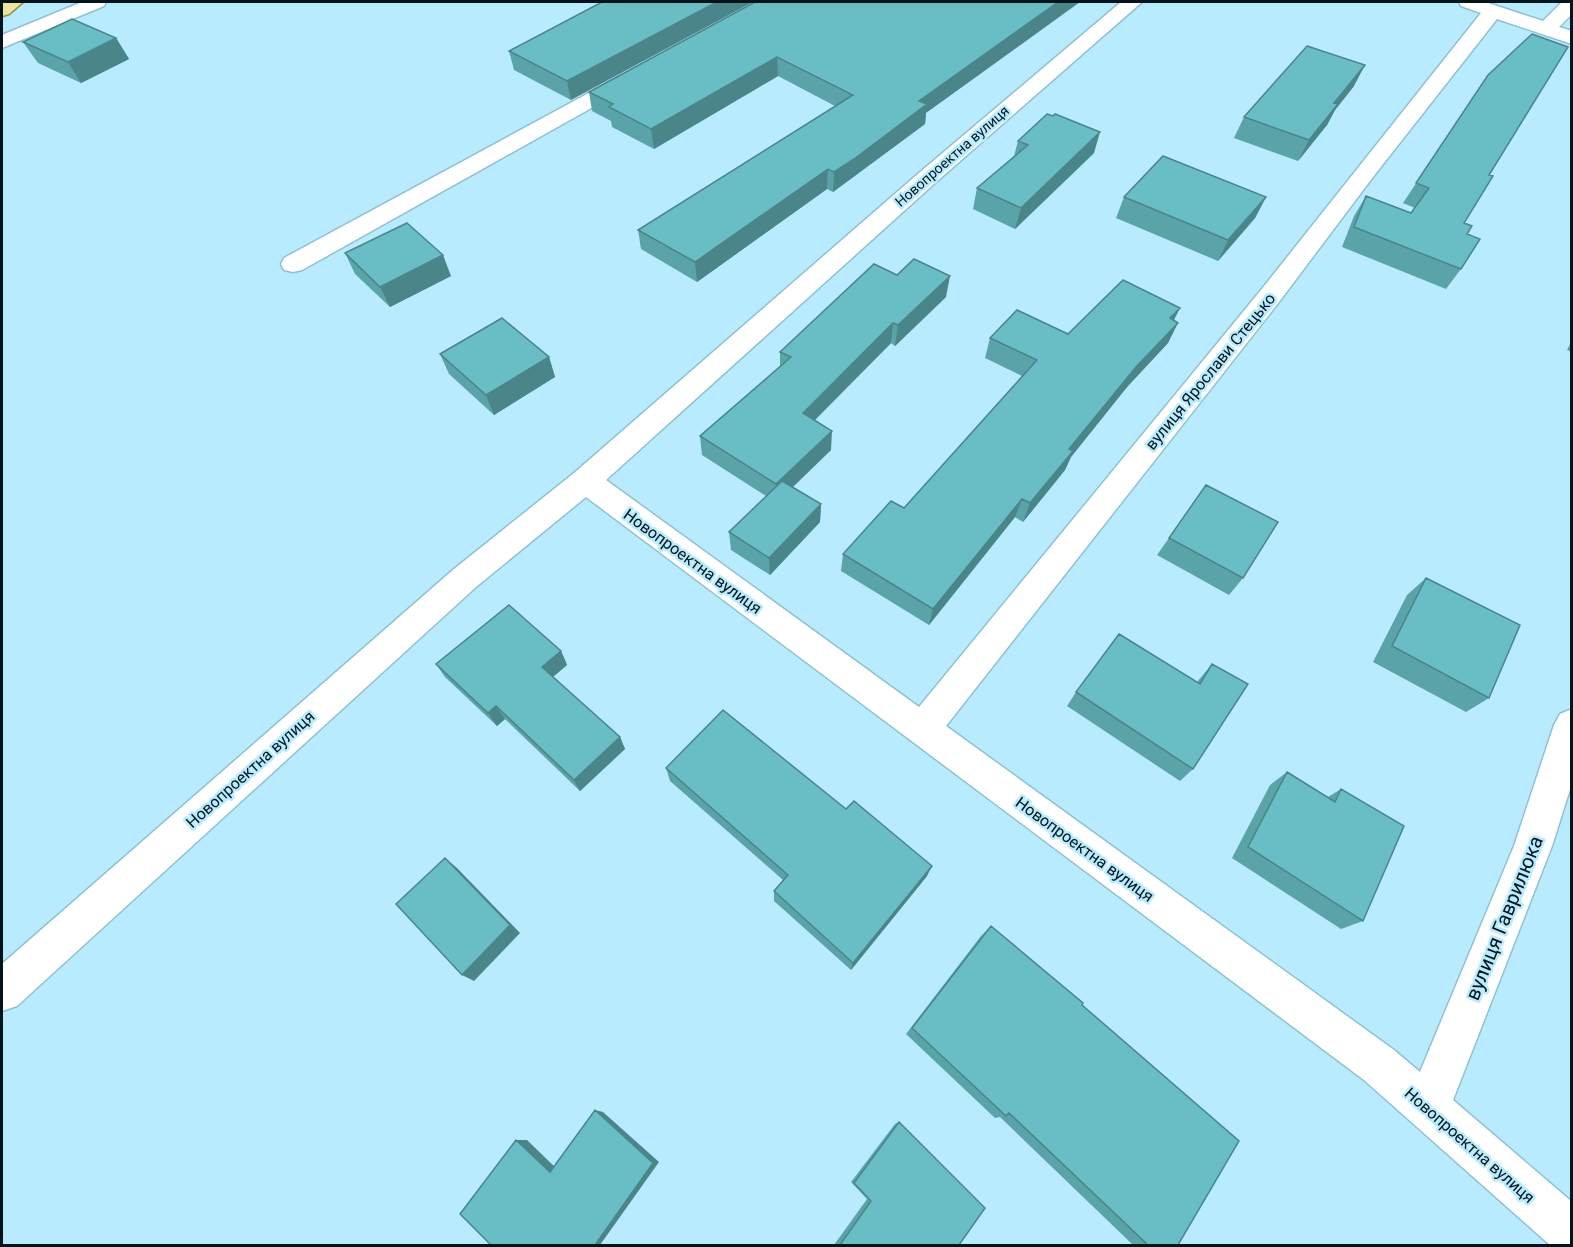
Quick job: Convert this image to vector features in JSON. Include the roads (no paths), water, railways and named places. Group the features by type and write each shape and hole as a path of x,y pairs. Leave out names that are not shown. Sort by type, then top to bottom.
{"main road":[{"path":"2,10 14,2"}],"street":[{"path":"2,42 97,2"},
{"name":"Новопроектна вулиця","path":"2,991 465,578 585,481 927,178 1122,9 1133,2"},
{"path":"1468,2 1572,38"},
{"path":"1546,29 1572,2"},
{"name":"вулиця Ярослави Стецько","path":"922,730 1270,296 1494,10"},
{"path":"293,264 645,70"},
{"name":"Новопроектна вулиця","path":"585,481 1379,1065 1572,1233"},
{"name":"вулиця Гаврилюка","path":"1428,1107 1533,846 1572,725"}]}
